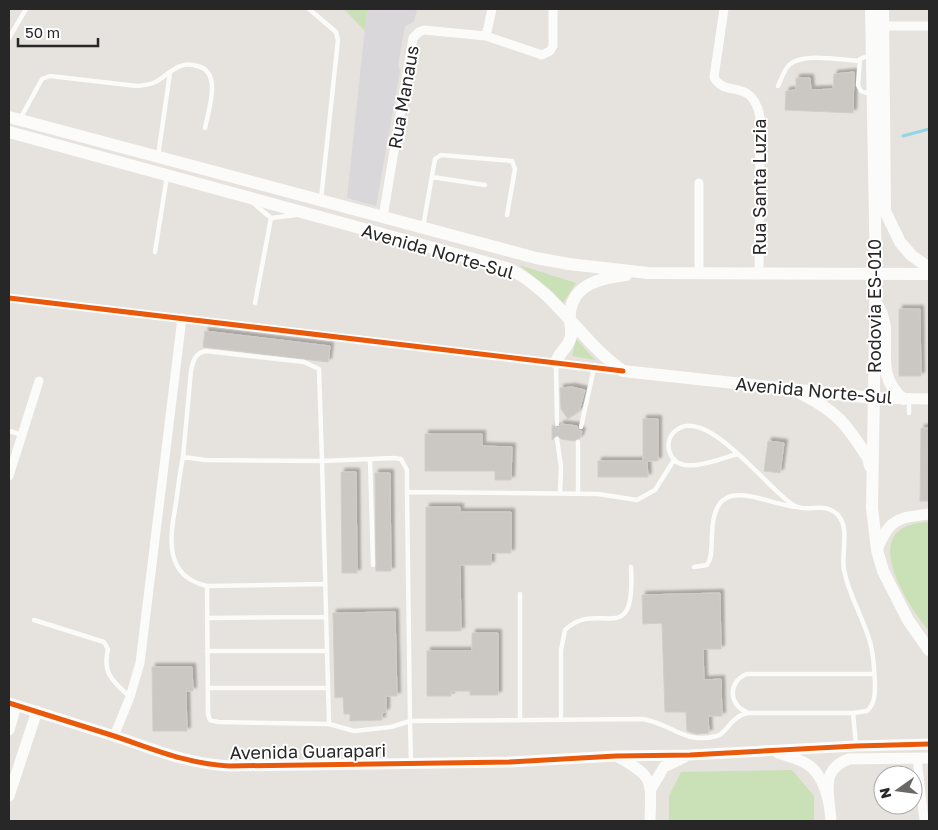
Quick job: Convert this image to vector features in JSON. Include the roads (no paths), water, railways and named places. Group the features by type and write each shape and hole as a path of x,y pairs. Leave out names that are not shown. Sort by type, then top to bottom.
{"main road":[{"name":"Rodovia ES-010","path":"871,9 871,94 876,275 872,508 877,550 892,591 908,620 929,650"},
{"name":"Rodovia ES-010","path":"883,9 885,211 894,232 904,246 911,255 929,268"},
{"name":"Avenida Norte-Sul","path":"14,119 536,258 569,264 648,273 929,274"},
{"name":"Avenida Norte-Sul","path":"9,132 510,269 539,287 570,317 606,358 623,371 873,398"},
{"path":"556,363 571,336 570,317 576,294 586,285 611,277 648,273"},
{"path":"875,302 884,313 888,381 906,399"},
{"path":"791,389 820,402 840,416 868,458 872,472"}],"street":[{"path":"486,36 492,9"},
{"name":"Rua Manaus","path":"384,216 413,38 424,30 486,36 537,55 546,54 553,46 553,9"},
{"name":"Rua Santa Luzia","path":"724,9 714,78 719,84 750,94 754,98 760,117 759,274"},
{"path":"883,26 929,26"},
{"path":"699,183 699,273"},
{"path":"9,298 623,371"},
{"path":"114,736 130,697 140,663 182,318"},
{"path":"9,476 39,381"},
{"name":"Avenida Norte-Sul","path":"873,398 929,399"},
{"path":"877,550 888,526 907,517 929,514"},
{"path":"9,730 13,704"},
{"name":"Avenida Guarapari","path":"13,704 114,736 163,755 206,764 285,766 510,762 929,744"},
{"path":"9,796 37,711"},
{"path":"772,750 806,763 814,769 821,780 831,816"},
{"path":"651,789 664,767 690,755"},
{"path":"616,756 643,772 651,789 650,821"},
{"path":"831,816 828,784 830,776 840,762 849,759 923,758 924,821"}],"lane":[{"path":"9,38 26,9"},
{"path":"309,9 336,32 338,40 320,201"},
{"path":"871,55 863,56 859,61 858,88 862,92 871,94"},
{"path":"778,86 790,64 799,60 814,58 859,61"},
{"path":"14,119 42,79 50,76 137,86 151,85 161,81 178,67 189,64 200,66 209,74 212,86 205,128"},
{"path":"157,157 170,73"},
{"path":"423,227 435,159 441,155 512,161 515,169 507,215"},
{"path":"155,252 168,175"},
{"path":"432,177 485,185"},
{"path":"246,197 271,218 307,214"},
{"path":"256,304 271,218"},
{"path":"324,584 207,586 186,577 177,566 172,552 170,534 183,457 192,364 199,354 206,351 304,362 319,369 329,724"},
{"path":"556,363 557,424"},
{"path":"581,427 594,368"},
{"path":"906,399 909,413"},
{"path":"738,454 690,466 680,464 674,460 670,454 669,441 676,430 687,425 697,426 709,432 738,454 796,507"},
{"path":"9,431 22,435"},
{"path":"557,440 561,467 560,494"},
{"path":"578,442 578,494"},
{"path":"183,457 205,460 322,461 401,459 407,470 410,763"},
{"path":"370,459 373,565"},
{"path":"407,492 598,494 637,500 655,490 674,460"},
{"path":"207,586 208,714 213,721 329,724 354,731 391,728 410,721 647,719 666,726 688,738 716,736 737,717 748,713 852,713 863,712 870,708 874,695 874,674 870,641 845,576 843,528 840,518 828,508 774,504 759,497 751,496 732,497 721,501 716,505 713,517 710,559 706,566 694,567"},
{"path":"561,719 561,650 565,630 574,623 624,615 629,610 631,602 631,567"},
{"path":"520,594 520,720"},
{"path":"207,618 325,617"},
{"path":"34,620 104,642 108,649 105,662 107,672 130,697"},
{"path":"207,652 326,652"},
{"path":"748,713 737,706 732,693 737,681 747,674 874,674"},
{"path":"208,688 328,688"},
{"path":"852,713 856,746"}],"waterway":[{"path":"903,136 929,129"}]}
